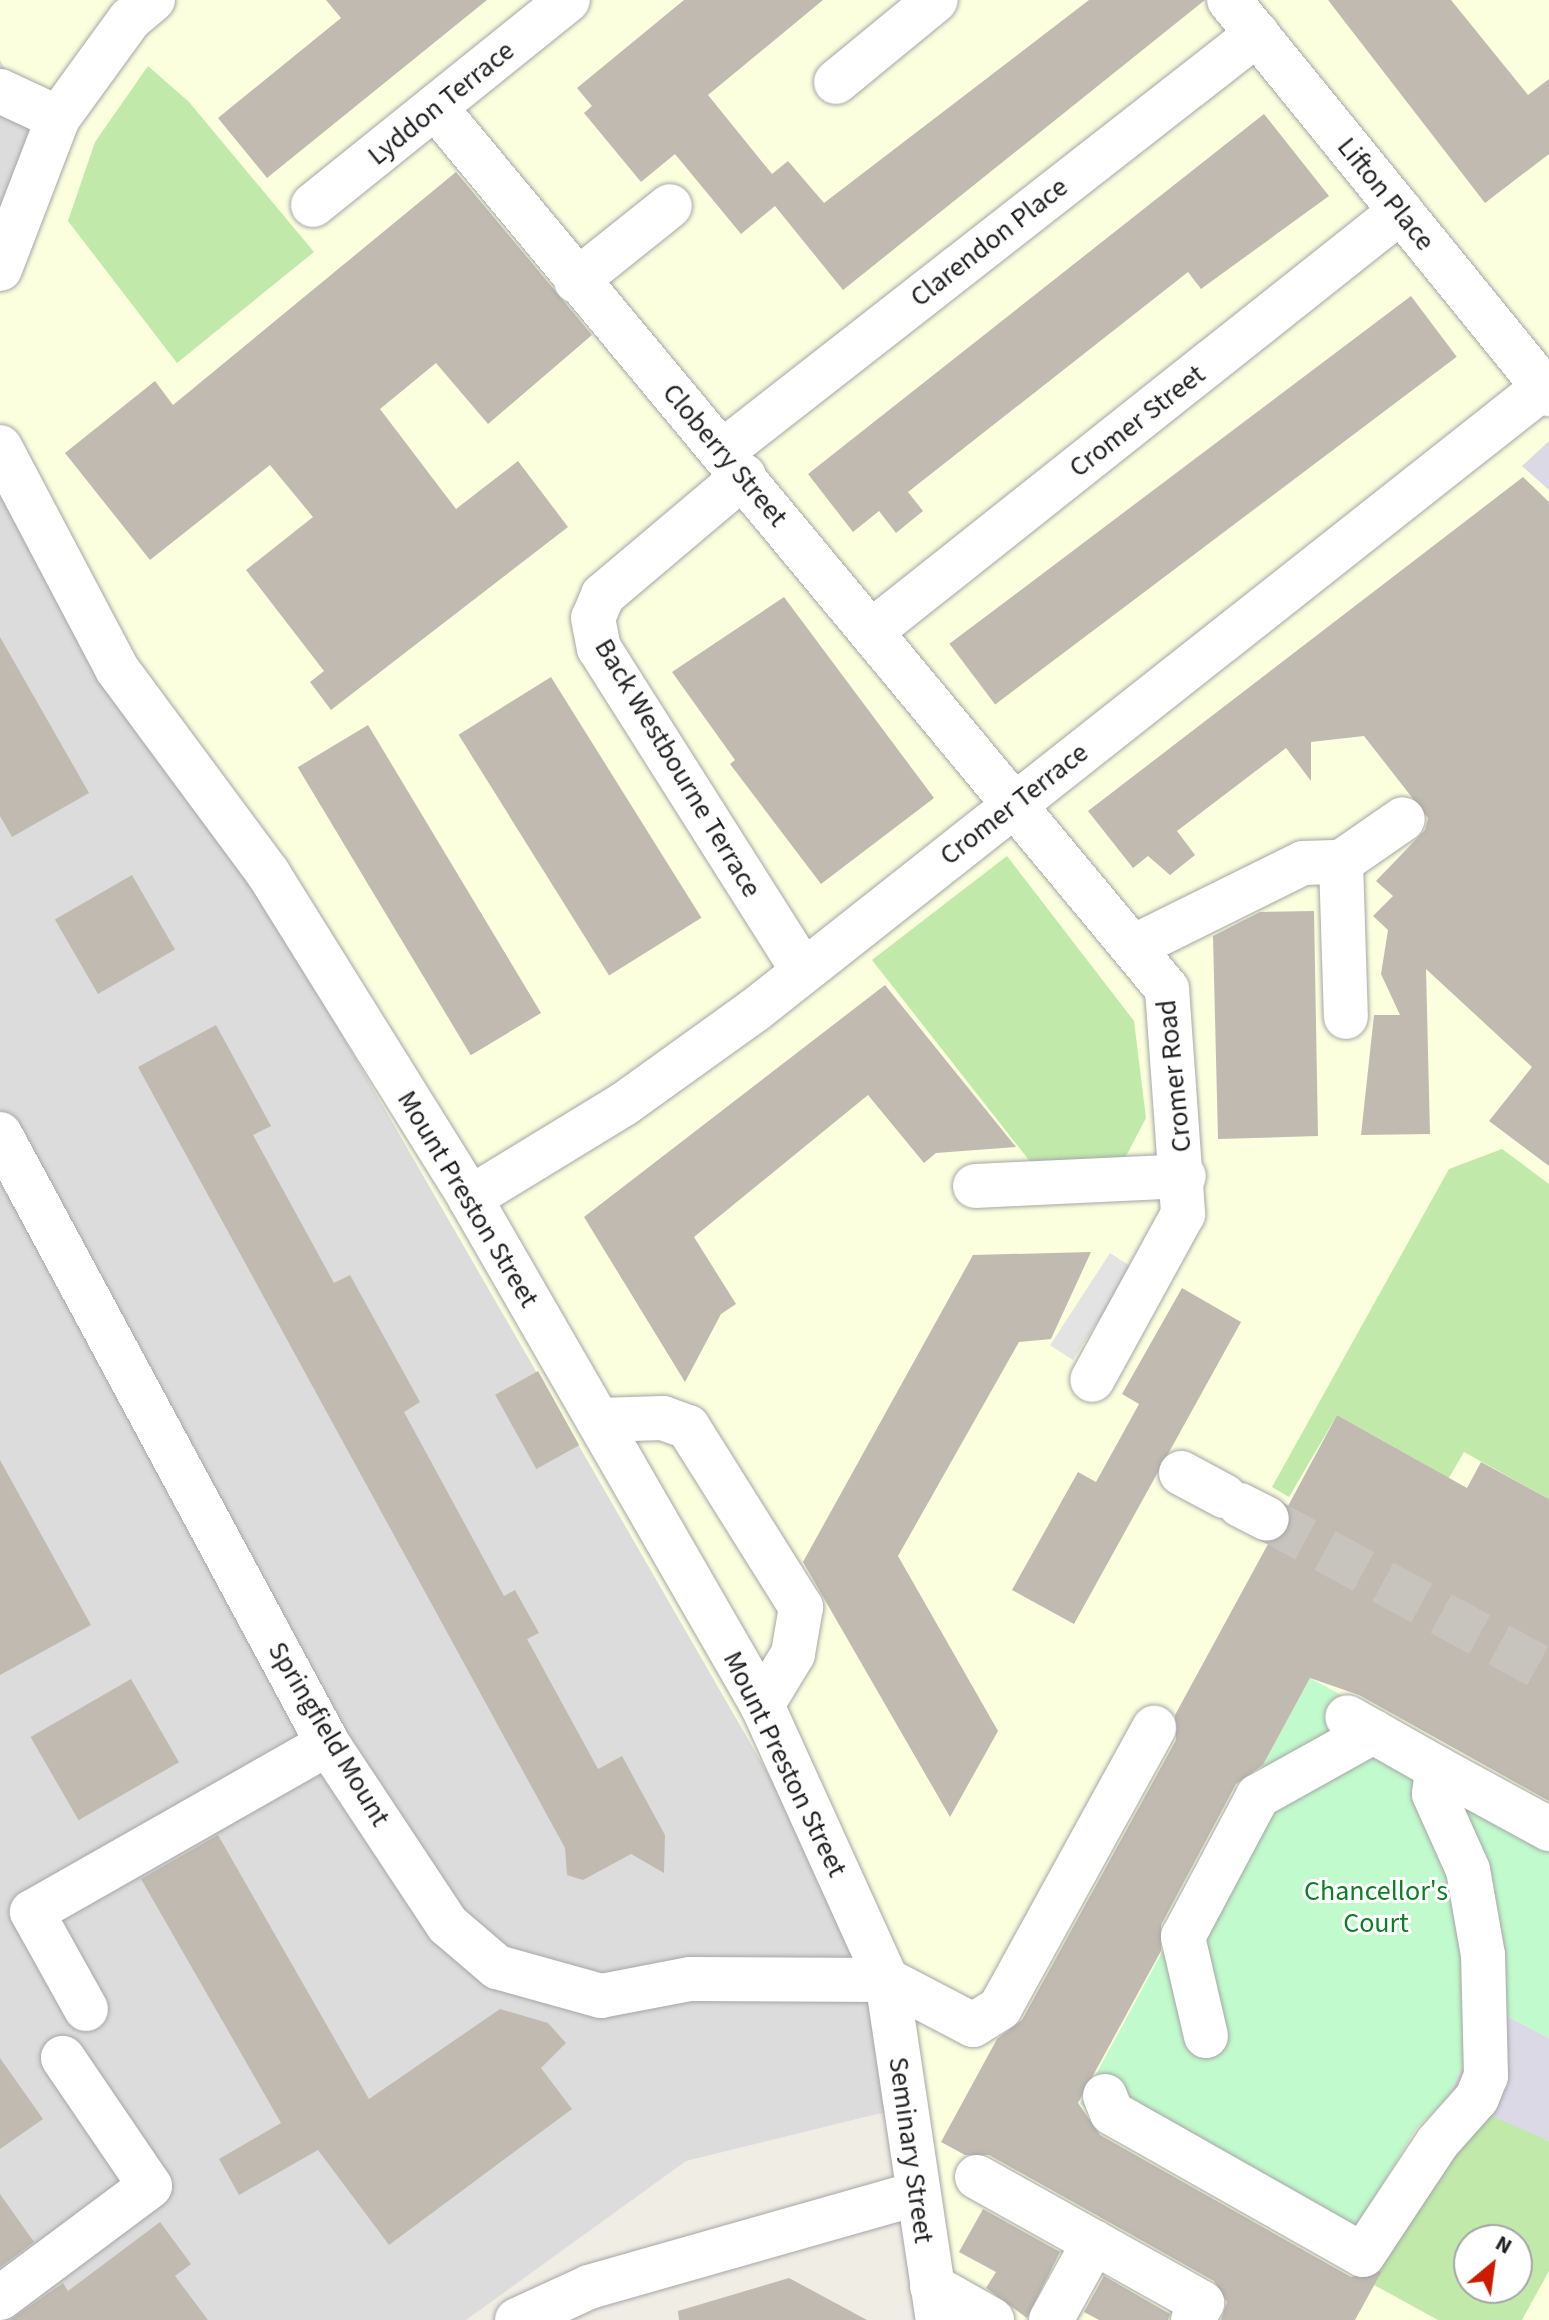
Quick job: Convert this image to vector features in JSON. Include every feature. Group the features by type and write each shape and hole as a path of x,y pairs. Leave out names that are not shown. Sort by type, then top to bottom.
{"street":[{"path":"0,269 58,118 130,19 153,0"},
{"name":"Lyddon Terrace","path":"313,205 568,0"},
{"path":"836,82 936,0"},
{"name":"Lifton Place","path":"1229,0 1546,391"},
{"name":"Clarendon Place","path":"733,464 1257,34"},
{"path":"0,91 58,118"},
{"name":"Cloberry Street","path":"435,107 576,281 873,630 1012,804"},
{"path":"576,281 670,206"},
{"name":"Cromer Street","path":"873,630 1401,211"},
{"name":"Cromer Terrace","path":"470,1198 624,1104 803,971 1012,804 1546,391"},
{"name":"Mount Preston Street","path":"0,447 117,669 268,873 470,1198 599,1420 762,1705 887,1980"},
{"name":"Back Westbourne Terrace","path":"733,464 603,595 593,618 599,648 803,971"},
{"name":"Cromer Road","path":"1012,804 1135,946 1167,989 1184,1176 1183,1214 1092,1380"},
{"path":"1135,946 1303,863 1341,862 1403,819"},
{"path":"1341,862 1346,1017"},
{"name":"Springfield Mount","path":"0,1134 328,1744 448,1925 497,1967 601,1996 690,1979 887,1980"},
{"path":"975,1186 1184,1176"},
{"path":"599,1420 663,1418 688,1427 801,1607 793,1654 762,1705"},
{"path":"1181,1473 1244,1507"},
{"path":"1206,2036 1183,1937 1258,1796 1360,1725 1549,1829"},
{"path":"887,1980 973,2025 1000,2008 1154,1728"},
{"path":"86,2009 32,1912 328,1744"},
{"path":"1105,2096 1112,2113 1363,2255 1485,2085 1483,1955 1468,1870 1434,1794 1437,1768"},
{"name":"Seminary Street","path":"887,1980 915,2194 935,2303"},
{"path":"0,2298 150,2186 63,2058"},
{"path":"977,2177 1202,2303 1193,2320"},
{"path":"517,2320 589,2287 915,2194"},
{"path":"1051,2320 1094,2242"},
{"path":"935,2303 992,2320"}],"shaded area":[{"path":"0,0 1549,0 1549,2320 943,2320 887,1980 0,442 0,225 40,126 0,60"},
{"path":"0,60 40,126 791,1708 918,2104 686,2161 466,2320 0,2320"},
{"path":"1549,441 1549,490 1522,466"},
{"path":"1110,1253 1133,1268 1073,1360 1050,1345"},
{"path":"1504,2015 1549,2038 1549,2141 1449,2097 1463,2065"}],"green space":[{"path":"148,66 189,102 314,252 177,363 68,221 95,142"},
{"path":"1007,856 1134,1021 1146,1118 1124,1160 1032,1164 872,960"},
{"path":"1502,1149 1549,1184 1549,1499 1464,1452 1433,1505 1426,1465 1337,1415 1289,1497 1272,1487 1449,1169"},
{"name":"Chancellor's Court","path":"1310,1678 1549,1809 1549,2038 1504,2015 1463,2065 1449,2097 1416,2129 1343,2249 1080,2104"},
{"path":"1485,2116 1503,2116 1549,2141 1549,2271 1533,2300 1533,2224 1453,2224 1453,2304 1531,2304 1522,2320 1438,2320 1365,2280 1434,2166"}],"building":[{"path":"326,0 487,0 267,178 218,118 341,18"},
{"path":"684,0 823,0 708,95 772,174 788,161 824,203 1089,0 1205,0 843,290 775,206 741,234 675,154 641,182 584,113 592,106 577,88"},
{"path":"1328,0 1451,0 1528,95 1549,79 1549,154 1485,203"},
{"path":"1264,114 1329,196 1201,289 1188,272 908,492 923,511 896,533 879,511 853,532 808,474"},
{"path":"456,172 592,335 488,424 436,363 380,409 456,509 518,461 568,527 331,710 310,682 324,671 246,570 313,517 270,465 150,560 65,453 155,381 173,405"},
{"path":"1411,296 1457,357 995,705 949,644"},
{"path":"1523,477 1549,502 1549,1166 1489,1121 1532,1067 1426,969 1430,1134 1361,1135 1374,1015 1400,1015 1381,974 1388,930 1373,916 1393,896 1376,881 1425,830 1428,818 1364,736 1311,742 1311,781 1286,748 1177,831 1195,855 1170,875 1148,856 1133,868 1088,811"},
{"path":"784,597 934,798 821,884 730,764 735,760 672,672"},
{"path":"0,637 89,793 12,837 0,816"},
{"path":"551,677 701,918 609,976 459,735"},
{"path":"368,725 541,1013 471,1055 298,767"},
{"path":"132,875 175,949 98,994 55,920"},
{"path":"1314,911 1318,1136 1218,1139 1213,936 1260,912"},
{"path":"885,985 1016,1147 936,1153 924,1163 868,1095 694,1237 736,1304 721,1314 685,1382 584,1217"},
{"path":"216,1025 271,1126 253,1135 334,1283 350,1275 420,1402 404,1412 504,1596 515,1590 539,1633 527,1639 598,1769 622,1756 665,1835 664,1873 631,1854 583,1880 567,1875 565,1848 138,1067"},
{"path":"1091,1252 1051,1339 1019,1342 898,1556 998,1731 950,1817 803,1562 973,1255"},
{"path":"1182,1288 1241,1322 1074,1624 1012,1590 1078,1472 1096,1482 1139,1404 1122,1394"},
{"path":"538,1371 579,1445 536,1469 495,1395"},
{"path":"1337,1415 1467,1488 1481,1462 1549,1499 1549,1801 1359,1695 1310,1678 1263,1765 1236,1784 1161,1925 1161,1951 1078,2103 1100,2135 1351,2277 1382,2271 1355,2320 1221,2320 1227,2302 1214,2281 989,2155 965,2155 941,2142 997,2039 1022,2020 1176,1740 1175,1715 1268,1544 1289,1531 1288,1506"},
{"path":"0,1460 91,1625 0,1675"},
{"path":"131,1679 179,1762 79,1820 31,1737"},
{"path":"218,1835 369,2099 500,2009 548,2023 566,2043 541,2068 572,2109 389,2245 318,2150 239,2195 219,2159 281,2123 141,1879"},
{"path":"0,2058 43,2119 0,2149"},
{"path":"0,2194 34,2242 0,2267"},
{"path":"983,2209 1060,2252 1027,2318 986,2288 996,2272 959,2252"},
{"path":"160,2222 191,2264 175,2276 208,2320 10,2320 63,2283 68,2291"},
{"path":"1104,2276 1170,2314 1168,2320 1099,2320 1084,2312"},
{"path":"789,2278 867,2320 679,2320 678,2311"}],"tunnel":[{"path":"1267,1519 1549,1672"}]}
